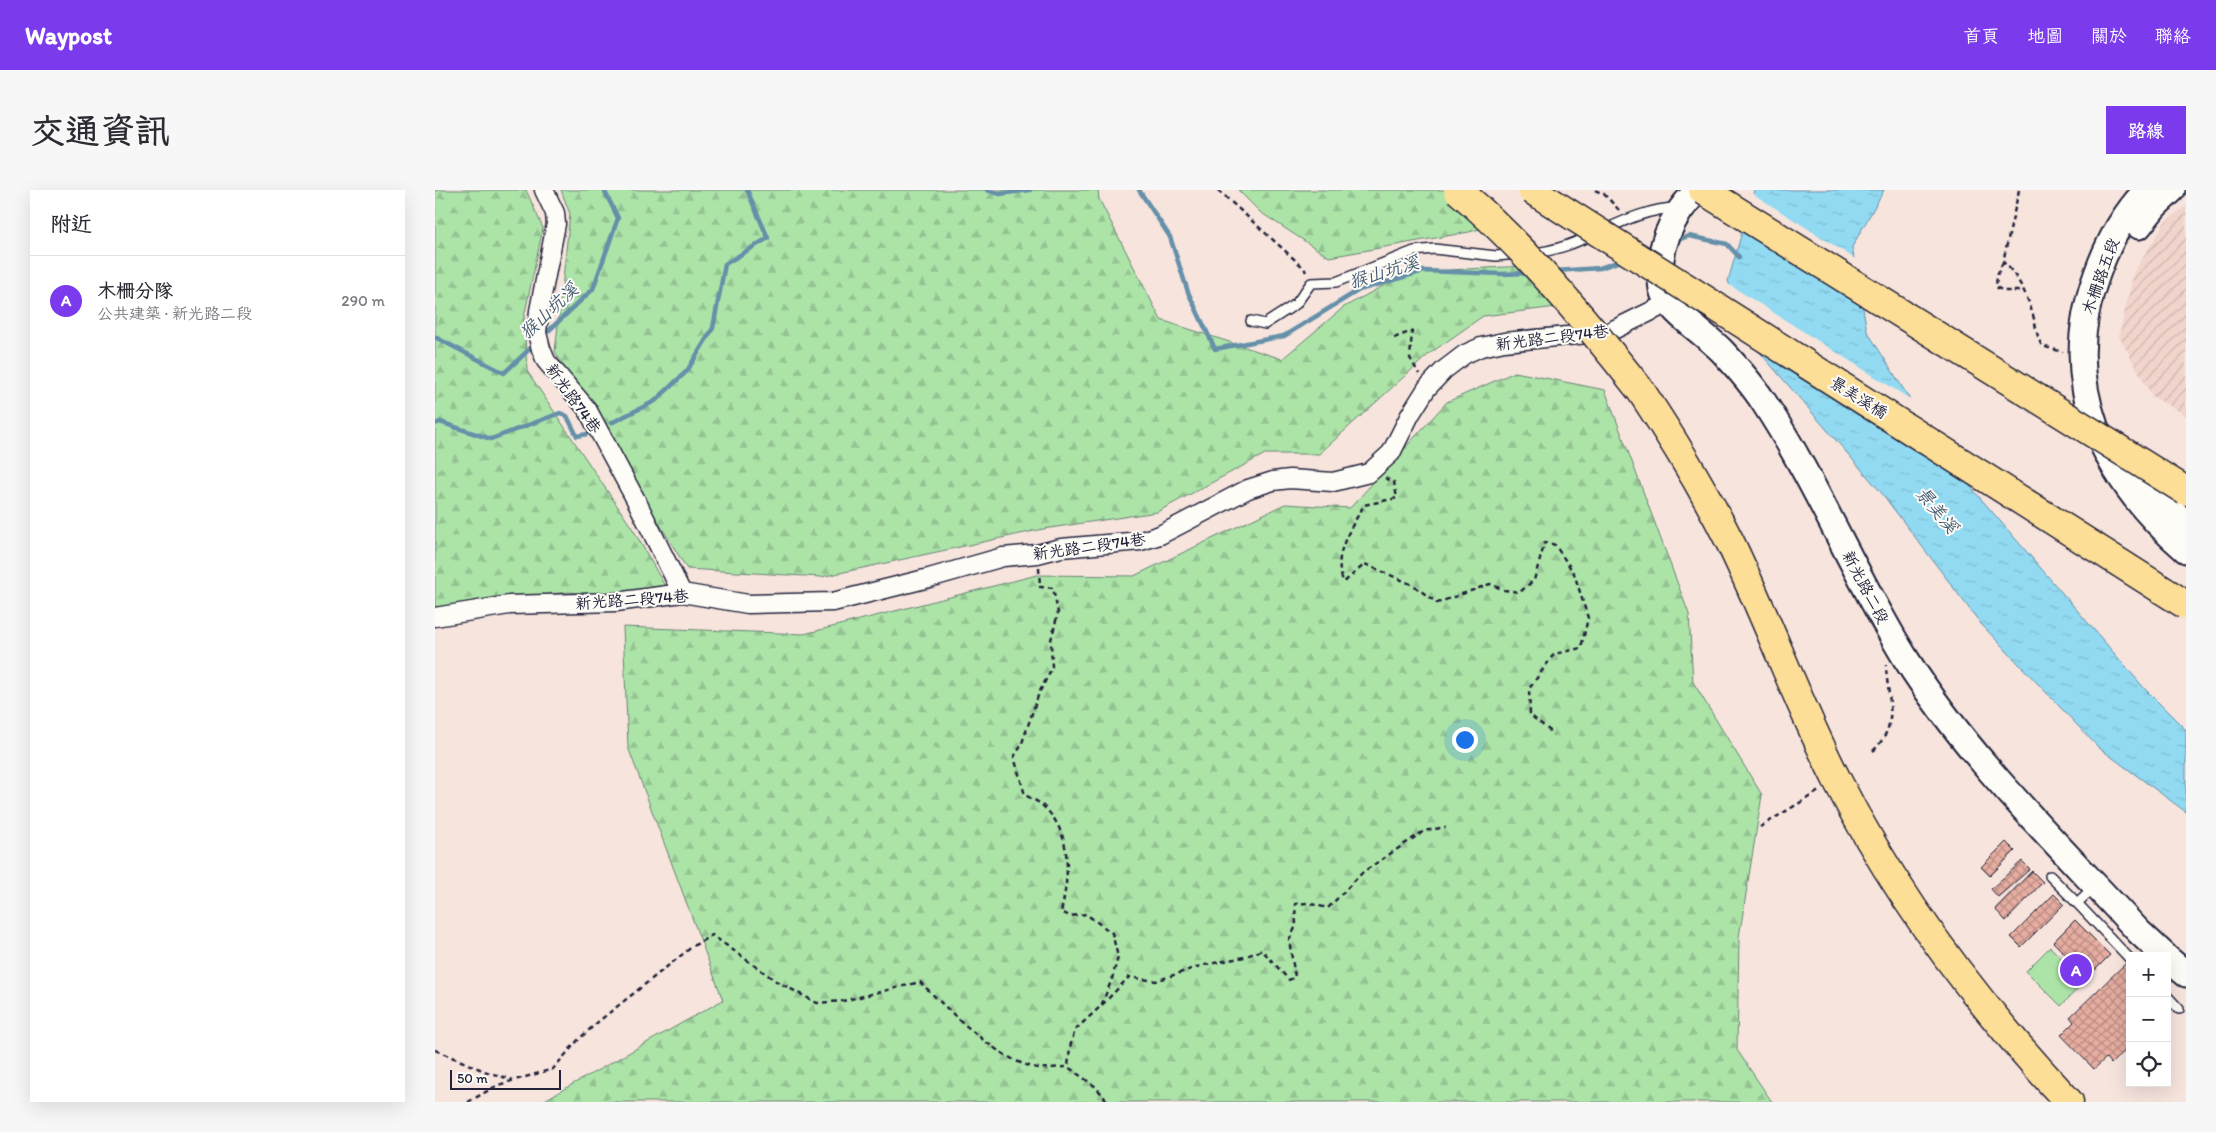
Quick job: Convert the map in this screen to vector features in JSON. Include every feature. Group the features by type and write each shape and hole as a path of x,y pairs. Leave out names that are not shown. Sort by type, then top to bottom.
{"highway":[{"path":"1458,190 1515,241 1554,283 1641,390 1672,438 1729,542 1816,737 1837,781 1871,841 1921,922 1967,984 2008,1036 2069,1102"},
{"name":"景美溪橋","path":"1532,190 2186,605"},
{"path":"1703,190 2186,491"}],"street":[{"name":"新光路74巷","path":"544,190 555,214 556,224 539,311 539,341 546,361 587,410 611,452 682,592"},
{"path":"1665,297 1660,256 1676,216 1699,190"},
{"name":"木柵路五段","path":"2147,190 2119,225 2105,252 2092,288 2083,323 2081,356 2086,394 2098,434 2121,480 2157,525 2186,550"},
{"name":"木柵路五段","path":"2172,190 2155,206 2128,240 2115,272 2104,308 2099,333 2099,362 2102,387 2116,442 2145,484 2186,524"},
{"name":"新光路二段74巷","path":"435,617 509,605 616,602 682,592 748,604 833,602 1003,557 1037,554 1061,548 1141,541 1160,535 1248,489 1273,481 1290,479 1333,482 1369,473 1391,453 1410,414 1427,388 1443,370 1465,354 1481,347 1504,342 1609,332 1665,297"},
{"name":"新光路二段","path":"1665,297 1721,349 1762,399 1806,475 1884,621 1906,658 1945,714 1983,763 2161,952"},
{"name":"新光路二段","path":"2171,961 2186,974"}],"lane":[{"path":"1251,321 1265,324 1296,304 1311,283 1336,282 1414,251 1434,249 1496,256 1539,253 1562,246 1627,218 1657,208 1676,216"},
{"path":"2050,876 2126,955"},
{"path":"2077,903 2096,885"},
{"path":"2168,997 2179,1009"}],"path":[{"path":"1218,190 1304,268 1311,283"},
{"path":"1595,190 1603,194 1627,218"},
{"path":"2019,190 2003,262 1997,275 1996,287 2004,291 2022,291"},
{"path":"2003,262 2013,270 2032,312 2037,336 2042,346 2081,356"},
{"path":"1394,338 1413,331 1410,358 1427,388"},
{"path":"1369,473 1394,482 1397,498 1365,505 1351,528 1338,562 1340,574 1344,582 1365,564 1413,585 1437,603 1490,584 1504,590 1520,592 1534,580 1545,542 1555,545 1574,573 1588,618 1581,648 1554,654 1529,689 1530,715 1554,734"},
{"path":"1037,554 1040,587 1053,588 1058,613 1051,640 1052,668 1039,693 1021,746 1015,757 1025,795 1045,808 1061,831 1067,862 1067,884 1061,912 1071,916 1086,914 1112,933 1117,957 1101,1006"},
{"path":"1873,751 1889,730 1891,719 1885,656"},
{"path":"1760,827 1808,800 1823,789"},
{"path":"1068,1067 1070,1047 1075,1030 1129,977 1156,981 1200,966 1244,957 1262,950 1289,980 1295,977 1289,940 1296,926 1295,904 1307,902 1328,908 1363,872 1424,831 1446,827"},
{"path":"468,1102 498,1085 553,1070 579,1039 599,1021 693,946 712,935 776,981 817,1003 843,1001 921,982 967,1028 1011,1057 1037,1068 1068,1067 1095,1087 1108,1102"},
{"path":"435,1050 487,1072 514,1080"}],"shaded area":[{"path":"2186,206 2186,415 2152,396 2119,336 2134,272 2165,222"}],"green space":[{"path":"435,190 526,190 543,228 524,317 527,371 634,531 666,588 587,594 569,592 435,607"},
{"path":"561,190 1098,190 1099,199 1161,320 1282,359 1344,307 1409,272 1545,265 1573,305 1483,316 1429,354 1319,454 1265,454 1157,512 1043,529 821,577 687,569 555,352 570,214"},
{"path":"1238,190 1463,190 1506,222 1469,232 1329,257 1260,212"},
{"path":"1515,372 1605,390 1689,614 1693,682 1762,795 1739,937 1737,1050 1772,1102 541,1102 723,1000 628,747 623,627 804,634 1037,575 1134,576 1285,504 1350,508 1447,402"},
{"path":"2050,947 2085,981 2061,1006 2026,971"}],"water":[{"name":"景美溪","path":"1754,190 1884,190 1852,247 1867,331 1950,463 2145,689 2186,730 2186,812 2098,747 1981,624 1880,491 1756,348 1728,281"}],"pier":[{"path":"1750,192 1857,260 1866,308 1740,229"},
{"path":"1725,282 1915,402 1952,462 1749,339"}],"building":[{"path":"2006,842 2015,851 1990,876 1981,867"},
{"path":"2022,861 2030,869 1998,897 1991,889"},
{"path":"2032,871 2043,882 2006,921 1995,909"},
{"path":"2054,894 2064,904 2021,947 2011,937"},
{"path":"2075,920 2110,955 2088,977 2053,942"},
{"path":"2126,963 2126,1050 2111,1064 2106,1058 2094,1069 2061,1035 2074,1022 2070,1017"}],"waterway":[{"name":"猴山坑溪","path":"543,336 593,289 618,218 604,190"},
{"path":"611,423 655,401 687,371 713,328 725,264 768,238 747,190"},
{"name":"猴山坑溪","path":"987,190 1000,194 1030,190"},
{"name":"猴山坑溪","path":"1139,190 1170,237 1188,292 1215,349 1284,336 1359,290 1424,271 1529,273"},
{"name":"猴山坑溪","path":"1675,241 1689,236 1727,244 1739,257"},
{"name":"猴山坑溪","path":"1555,271 1600,268 1623,260"},
{"name":"猴山坑溪","path":"435,337 504,373 536,343"},
{"path":"435,424 440,422 491,439 560,413 567,416 577,436 587,434"}],"place":[{"name":"木柵分隊","path":"2076,970"}]}
